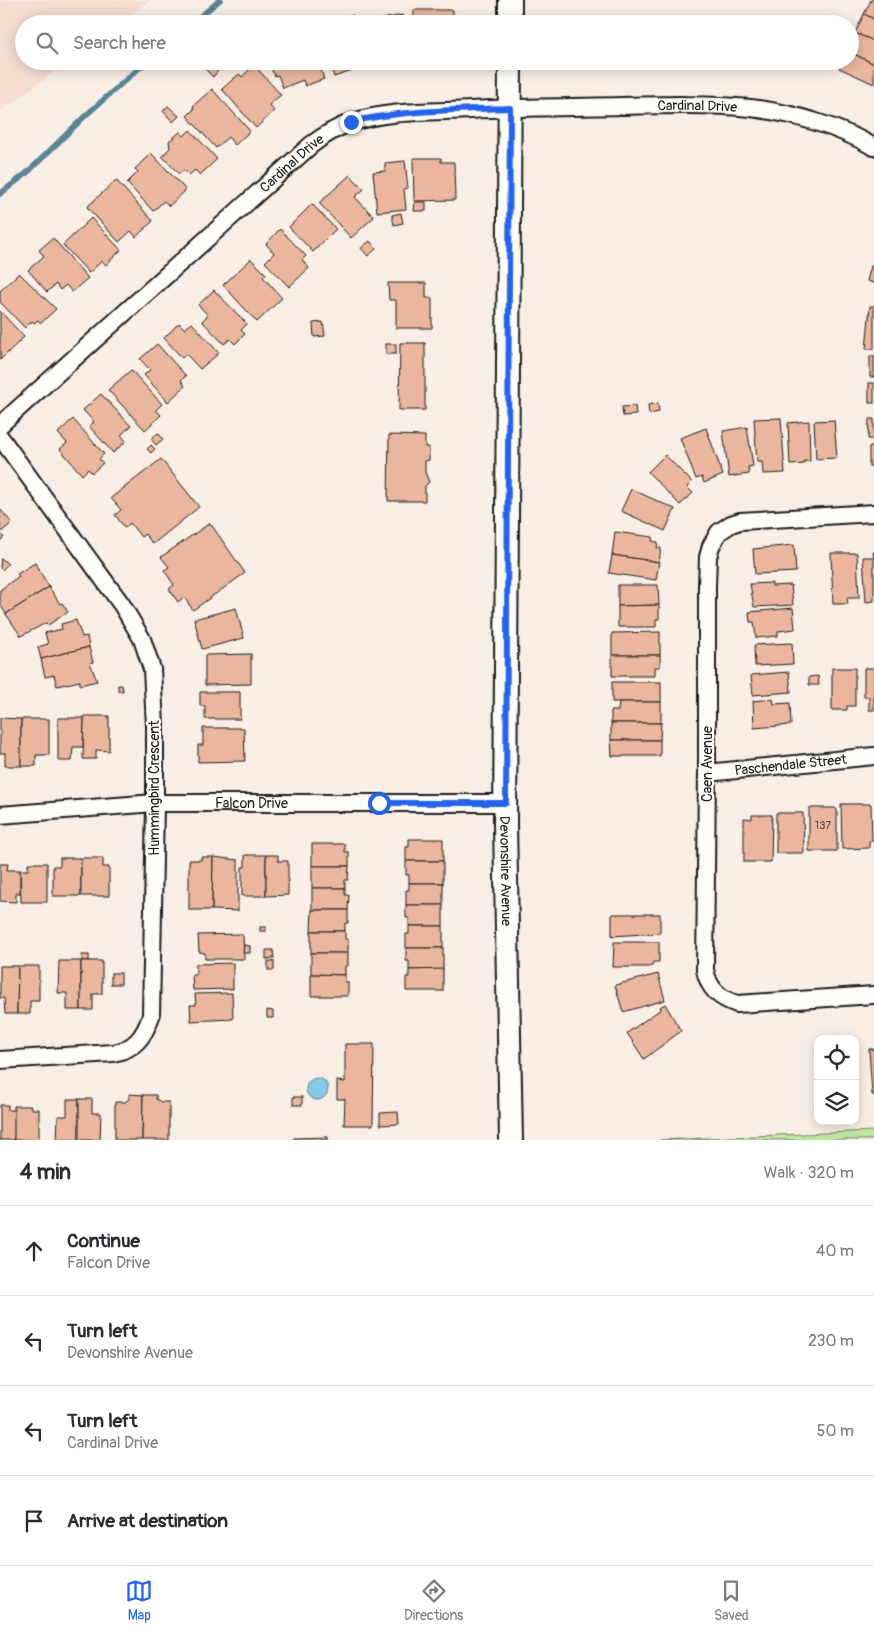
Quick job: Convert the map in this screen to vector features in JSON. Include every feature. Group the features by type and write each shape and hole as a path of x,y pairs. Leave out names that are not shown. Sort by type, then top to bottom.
{"main road":[{"path":"510,0 510,15"},
{"name":"Devonshire Avenue","path":"510,70 506,803 511,1140"}],"street":[{"name":"Cardinal Drive","path":"0,425 323,136 351,122 374,117 510,108 717,106 753,108 818,124 874,147"},
{"name":"Hummingbird Crescent","path":"0,437 122,605 142,639 152,669 155,726 151,1016 142,1038 128,1049 112,1053 0,1060"},
{"name":"Caen Avenue","path":"874,513 740,521 722,530 715,537 708,557 707,568 705,970 708,983 725,1000 737,1004 874,995"},
{"name":"Paschendale Street","path":"707,773 874,756"},
{"name":"Falcon Drive","path":"0,815 155,803 506,803"}],"shaded area":[{"path":"0,0 150,0 130,15 15,15 15,70 56,70 0,112"}],"green space":[{"path":"874,1131 874,1140 660,1140"}],"water":[{"path":"317,1078 325,1081 328,1089 325,1097 317,1100 309,1097 306,1089 309,1081"}],"building":[{"path":"871,0 874,0 874,19 864,14"},
{"path":"414,10 453,10 453,15 414,15"},
{"path":"864,14 874,19 874,41 859,35 859,25"},
{"path":"859,35 874,41 874,64 859,56"},
{"path":"859,56 874,64 874,84 843,70 859,70"},
{"path":"206,70 218,71 213,77"},
{"path":"249,70 258,70 281,95 269,105 274,111 256,128 222,89 239,74 242,77"},
{"path":"272,70 321,70 324,79 305,86 303,80 283,88 278,75 275,76"},
{"path":"332,70 355,70 334,77"},
{"path":"212,89 250,131 235,145 228,137 216,148 187,116 194,109 193,106"},
{"path":"168,106 179,116 173,122 163,111"},
{"path":"190,130 217,159 200,175 195,170 189,175 184,170 179,174 162,156 170,148 169,141 180,132 184,136"},
{"path":"151,153 186,190 169,206 164,201 153,211 127,183 138,172 135,169"},
{"path":"413,158 441,158 441,162 454,162 455,200 414,201"},
{"path":"405,161 408,188 404,189 406,209 377,212 373,172 385,171 385,163"},
{"path":"350,175 364,189 355,197 374,217 351,238 319,203"},
{"path":"116,180 153,221 136,237 131,231 119,242 87,207"},
{"path":"415,202 426,202 426,211 414,211"},
{"path":"312,204 336,229 313,252 289,227"},
{"path":"401,213 403,223 394,225 392,215"},
{"path":"91,218 121,250 106,265 102,261 89,273 63,245"},
{"path":"280,229 306,256 302,260 309,268 289,287 265,262 274,253 266,244"},
{"path":"53,238 88,278 72,292 66,285 60,290 56,284 47,292 28,270 44,256 39,250"},
{"path":"370,241 376,249 368,256 361,248"},
{"path":"251,259 266,274 263,277 282,298 257,322 223,285"},
{"path":"871,266 874,266 874,283 867,281"},
{"path":"19,273 56,309 41,323 38,320 34,323 32,321 25,328 0,302 0,291"},
{"path":"388,283 426,283 426,298 432,298 432,328 396,328 396,300 389,300"},
{"path":"214,290 247,324 241,330 245,334 235,344 230,339 224,344 202,321 208,315 198,305"},
{"path":"870,306 874,306 874,349 866,349"},
{"path":"0,311 24,337 0,360"},
{"path":"323,322 325,336 314,337 313,323"},
{"path":"179,323 185,329 192,323 219,353 200,369 186,354 182,358 164,338"},
{"path":"400,343 425,343 425,410 399,410"},
{"path":"157,344 186,376 181,380 185,386 168,402 144,375 150,370 140,359"},
{"path":"386,344 396,344 396,354 386,354"},
{"path":"870,356 874,356 874,377 870,377"},
{"path":"131,370 162,404 156,410 161,415 145,430 108,390"},
{"path":"869,383 874,383 874,403 869,403"},
{"path":"101,394 131,426 121,435 126,441 113,453 89,426 94,422 83,410"},
{"path":"658,403 659,412 649,414 648,405"},
{"path":"635,406 636,415 623,416 622,407"},
{"path":"781,418 785,473 763,474 762,462 757,462 754,419"},
{"path":"73,419 104,454 99,459 103,463 92,473 88,469 82,475 60,449 67,443 58,433"},
{"path":"869,419 874,419 874,439 868,439"},
{"path":"834,420 837,458 816,459 814,421"},
{"path":"809,421 810,461 804,461 804,464 790,465 788,423"},
{"path":"747,427 753,466 748,467 749,474 729,477 723,431"},
{"path":"706,428 723,475 704,483 702,477 696,479 680,438"},
{"path":"158,433 163,439 156,445 151,439"},
{"path":"389,435 425,436 425,447 429,447 429,460 425,461 425,472 429,482 425,486 425,501 388,501"},
{"path":"151,445 155,449 151,453 147,449"},
{"path":"869,447 874,447 874,466 869,466"},
{"path":"665,455 692,482 687,487 693,493 680,505 648,472"},
{"path":"161,459 199,507 153,544 145,534 141,537 130,523 125,528 115,515 121,510 111,498"},
{"path":"631,489 675,509 665,531 621,511"},
{"path":"0,509 12,523 0,533"},
{"path":"210,523 245,573 193,610 184,597 178,602 169,589 174,585 164,570 169,567 161,557"},
{"path":"615,532 653,537 652,541 658,542 657,548 661,548 659,562 612,555"},
{"path":"0,533 4,537 0,541"},
{"path":"794,545 796,572 755,574 753,549"},
{"path":"831,553 857,553 859,598 847,598 848,604 833,604"},
{"path":"612,555 659,562 656,580 609,573"},
{"path":"863,557 874,557 874,601 866,602"},
{"path":"1,558 8,564 2,570 0,568"},
{"path":"35,563 49,587 6,614 0,604 0,590 19,576 17,574"},
{"path":"772,583 772,586 791,585 793,605 754,607 750,584"},
{"path":"618,585 658,585 659,605 618,606"},
{"path":"49,587 60,604 62,603 68,612 48,625 46,623 21,636 6,614"},
{"path":"659,605 659,619 656,619 656,627 618,627 618,606"},
{"path":"236,608 244,638 202,649 194,619"},
{"path":"793,608 795,629 778,631 778,636 756,638 754,622 750,622 749,612"},
{"path":"76,620 82,637 87,636 89,647 41,659 38,647 48,644 45,633 62,629 61,624"},
{"path":"660,632 660,655 612,655 612,633"},
{"path":"792,643 793,664 755,666 754,645"},
{"path":"89,647 93,662 90,663 97,681 80,685 80,681 57,686 54,675 45,677 41,659"},
{"path":"251,654 251,684 205,685 205,655"},
{"path":"612,655 660,655 660,667 655,667 655,676 612,676"},
{"path":"832,668 855,668 855,706 847,706 847,710 832,710"},
{"path":"864,668 874,668 874,710 869,710 869,697 864,697"},
{"path":"789,672 791,692 753,695 751,675"},
{"path":"818,676 819,685 809,685 809,677"},
{"path":"612,682 661,682 661,702 612,702"},
{"path":"118,685 122,685 123,691 118,691"},
{"path":"200,692 240,692 240,719 205,719 205,706 200,706"},
{"path":"773,699 774,704 790,703 791,725 754,728 753,701"},
{"path":"619,702 661,702 661,723 611,723 611,711 618,711"},
{"path":"84,716 109,716 109,751 96,750 96,759 83,759"},
{"path":"0,718 21,719 21,766 5,766 5,753 0,753"},
{"path":"58,718 84,718 83,747 73,747 72,761 58,761"},
{"path":"21,719 49,719 49,755 36,755 36,766 21,766"},
{"path":"611,723 661,723 660,740 611,740"},
{"path":"203,728 244,728 245,761 198,762 198,745 203,745"},
{"path":"611,740 660,740 660,756 612,756"},
{"path":"841,804 871,804 872,841 869,841 869,848 842,849"},
{"path":"809,808 835,808 837,810 837,851 809,851"},
{"path":"776,813 803,813 804,853 776,853"},
{"path":"752,815 772,815 771,862 744,862 744,818 752,819"},
{"path":"409,839 443,839 443,861 406,861 406,847 409,847"},
{"path":"312,844 345,844 345,852 349,852 349,866 312,866"},
{"path":"245,855 266,855 266,896 242,896 242,867 245,867"},
{"path":"266,855 278,855 278,861 288,861 288,895 266,896"},
{"path":"201,857 213,857 212,910 189,910 189,860 201,860"},
{"path":"213,857 238,860 238,911 212,910"},
{"path":"60,858 81,858 81,896 53,896 53,866 60,866"},
{"path":"81,858 103,858 103,867 109,867 109,896 81,896"},
{"path":"406,861 443,861 443,883 409,883 409,875 406,875"},
{"path":"28,863 47,863 47,902 21,902 20,870 28,870"},
{"path":"0,864 8,864 7,870 20,870 20,893 16,893 16,902 0,901"},
{"path":"312,866 349,866 348,880 345,880 345,888 312,888"},
{"path":"409,883 443,883 443,905 406,905 406,890 409,890"},
{"path":"312,888 345,888 345,895 349,895 348,910 312,910"},
{"path":"406,905 443,905 443,926 409,926 409,918 406,918"},
{"path":"312,910 348,910 348,923 345,923 345,931 311,931"},
{"path":"612,914 660,914 660,933 612,936"},
{"path":"409,926 443,926 443,948 406,948 406,934 409,934"},
{"path":"260,927 266,927 266,931 260,931"},
{"path":"311,931 345,931 345,939 348,939 348,953 311,953"},
{"path":"241,934 243,936 244,959 205,959 205,953 199,952 198,935"},
{"path":"614,942 659,942 659,962 653,962 652,966 648,967 613,967"},
{"path":"244,945 250,946 250,953 243,953"},
{"path":"406,948 443,948 443,970 409,970 409,961 406,961"},
{"path":"266,950 273,950 274,958 266,959"},
{"path":"311,953 348,953 348,966 345,966 345,975 311,974"},
{"path":"82,955 89,955 89,961 82,961"},
{"path":"59,961 81,961 81,1010 67,1010 67,993 58,993"},
{"path":"81,961 102,961 102,994 93,994 93,1010 81,1010"},
{"path":"268,961 274,961 274,970 268,970"},
{"path":"233,963 233,989 193,990 192,975 196,975 196,964"},
{"path":"0,966 18,966 17,1014 5,1014 4,998 0,998"},
{"path":"18,966 39,966 39,1001 30,1001 30,1014 17,1014"},
{"path":"443,969 443,991 406,991 406,977 409,977 409,970"},
{"path":"111,973 121,973 121,984 111,984"},
{"path":"311,974 345,975 345,982 348,982 348,996 311,996"},
{"path":"658,974 665,1000 623,1012 615,985"},
{"path":"232,993 233,1019 191,1021 190,1005 196,1005 195,994"},
{"path":"665,1004 681,1031 644,1059 627,1033 661,1009 660,1007"},
{"path":"267,1010 273,1011 273,1018 267,1018"},
{"path":"345,1044 374,1044 373,1125 344,1125 345,1099 337,1099 337,1081 345,1082"},
{"path":"869,1049 874,1049 874,1095 872,1095"},
{"path":"129,1094 143,1095 142,1140 115,1140 115,1102 125,1102 129,1099"},
{"path":"143,1095 156,1095 156,1099 161,1102 169,1102 169,1140 142,1140"},
{"path":"293,1097 302,1097 302,1105 293,1105"},
{"path":"67,1099 79,1099 79,1140 57,1140 58,1116 67,1116"},
{"path":"79,1099 92,1099 92,1113 101,1113 100,1140 79,1140"},
{"path":"0,1105 8,1105 8,1110 15,1110 14,1140 0,1140"},
{"path":"14,1106 31,1106 31,1109 39,1109 39,1140 14,1140"},
{"path":"398,1112 399,1124 380,1125 380,1113"},
{"path":"328,1137 328,1140 294,1140 294,1138"}],"waterway":[{"path":"202,15 220,0"},
{"path":"0,194 28,172 85,116 137,70"}],"route":[{"path":"351,122 374,117 427,112 510,108 506,803 379,803"}]}
